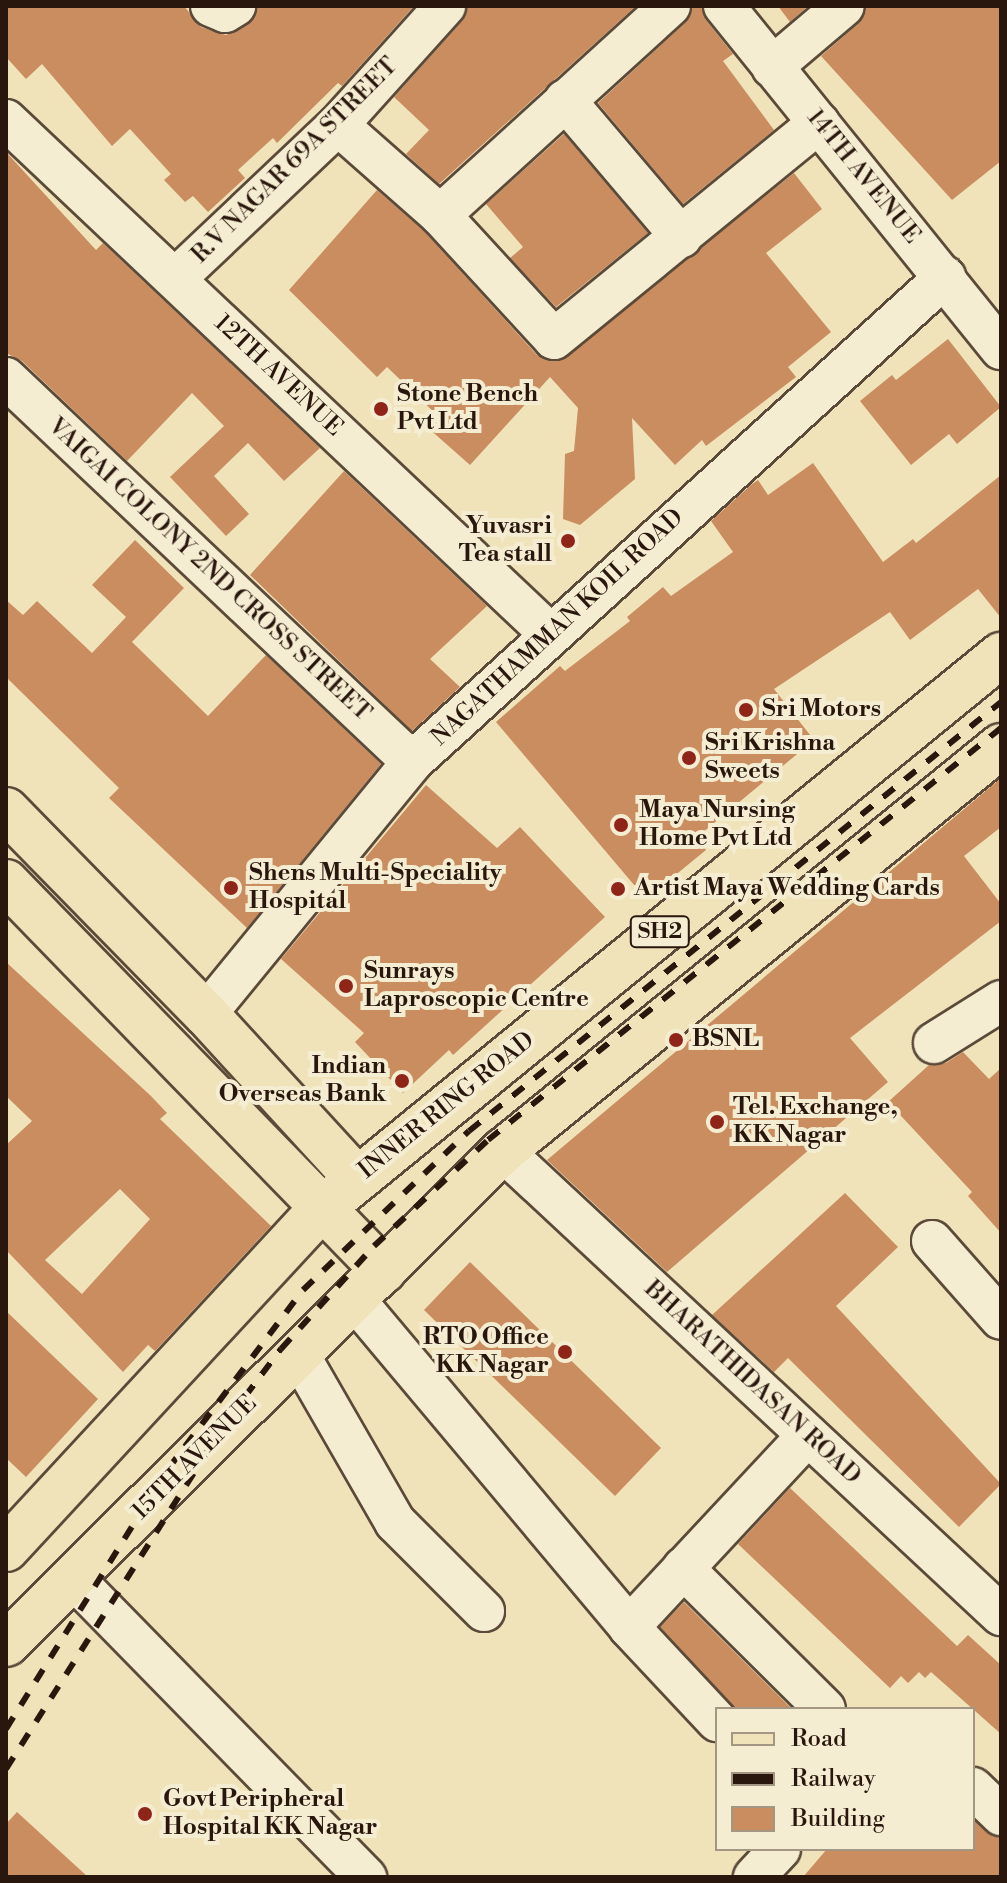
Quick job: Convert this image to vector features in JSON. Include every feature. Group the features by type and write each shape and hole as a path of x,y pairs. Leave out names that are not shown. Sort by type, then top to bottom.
{"main road":[{"name":"INNER RING ROAD","path":"6,1549 320,1210 1001,655"},
{"path":"6,882 320,1210 369,1286 503,1151 1001,746"},
{"path":"6,810 206,1014 357,1179"},
{"path":"6,873 39,841"},
{"name":"15TH AVENUE","path":"6,1644 369,1286"}],"street":[{"path":"211,6 225,12 235,6"},
{"path":"440,215 670,6"},
{"name":"14TH AVENUE","path":"724,6 1001,349"},
{"path":"772,67 844,6"},
{"name":"R.V NAGAR 69A STREET","path":"175,279 338,125 437,9"},
{"path":"565,100 681,237"},
{"name":"12TH AVENUE","path":"6,120 549,633"},
{"path":"338,125 440,215 554,339 819,123"},
{"name":"NAGATHAMMAN KOIL ROAD","path":"206,1014 412,762 549,633 945,277"},
{"name":"VAIGAI COLONY 2ND CROSS STREET","path":"6,378 412,762"},
{"path":"934,1043 1001,1001"},
{"name":"BHARATHIDASAN ROAD","path":"503,1151 1001,1615"},
{"path":"932,1241 1001,1319"},
{"path":"369,1286 629,1627 715,1719"},
{"path":"299,1355 395,1522 484,1611"},
{"path":"629,1627 808,1435"},
{"path":"683,1568 823,1707"},
{"path":"73,1578 366,1877"},
{"path":"975,1790 1001,1815"},
{"path":"754,1877 778,1851"}],"building":[{"path":"6,6 184,6 201,27 226,35 247,25 258,6 414,6 342,86 338,83 277,143 273,138 238,170 245,178 208,212 193,196 185,202 164,180 171,174 130,129 112,146 42,64 26,79 6,57"},
{"path":"467,6 636,6 439,184 406,154 429,130 394,97 462,21"},
{"path":"692,6 702,6 706,20 733,54 723,61 774,130 683,204 598,103 685,23"},
{"path":"778,6 808,6 790,22"},
{"path":"866,6 1001,6 1001,161 952,200 821,56 859,23"},
{"path":"564,134 648,233 556,307 510,258 523,247 486,204"},
{"path":"6,152 96,250 103,243 320,448 284,481 248,443 214,476 249,514 226,536 170,477 224,426 192,393 127,461 22,361 6,353"},
{"path":"794,173 822,209 766,253 831,332 788,367 796,377 706,446 702,440 675,465 632,418 635,479 580,525 563,519 565,454 574,451 578,408 550,377 470,465 427,427 438,416 387,367 377,377 289,290 377,190 424,231 537,355 559,361"},
{"path":"948,339 1001,407 957,444 949,434 911,465 860,401 892,375 896,380"},
{"path":"813,463 883,562 913,539 916,543 1001,475 1001,618 978,589 910,640 890,612 774,689 814,740 696,838 706,850 646,899 496,722 560,666 565,671 630,621 627,617 663,587 671,596 733,552 711,521 752,484 758,480 768,495"},
{"path":"344,471 487,606 430,659 460,687 412,731 250,575"},
{"path":"135,540 184,588 132,642 208,716 266,655 381,764 247,928 109,798 119,788 6,677 6,600 23,615 37,601 92,653 126,617 92,585"},
{"name":"Tel. Exchange, KK Nagar","path":"1001,778 1001,827 964,856 1001,904 1001,921 850,1038 888,1082 667,1272 547,1160"},
{"path":"426,785 497,848 520,827 605,917 453,1055 449,1050 403,1093 355,1042 364,1033 281,959"},
{"path":"6,962 151,1096 167,1113 160,1119 271,1226 155,1351 148,1345 123,1372 6,1250 6,1145 32,1121 6,1096","holes":["120,1189 150,1219 82,1294 45,1260"]},
{"path":"963,1052 989,1079 1001,1068 1001,1233 968,1196 972,1192 888,1102 929,1065 946,1063"},
{"path":"845,1193 898,1247 836,1306 1001,1484 959,1527 788,1358 774,1372 712,1315"},
{"name":"RTO Office KK Nagar","path":"470,1262 661,1448 615,1496 424,1310"},
{"path":"6,1311 98,1399 26,1477 6,1458"},
{"path":"790,1488 957,1646 968,1635 1001,1665 1001,1734 975,1711 975,1707 971,1707 931,1672 925,1678 919,1672 908,1683 901,1676 890,1688 738,1544"},
{"path":"684,1602 790,1707 734,1707 660,1627"},
{"path":"17,1812 88,1877 6,1877 6,1824"},
{"path":"975,1821 1001,1837 1001,1877 803,1877 825,1851 975,1851"}],"railway":[{"path":"6,1729 168,1469 303,1290 469,1131 1001,702"},
{"path":"6,1769 228,1419 281,1349 374,1246 488,1140 1001,728"}],"place":[{"name":"Stone Bench Pvt Ltd","path":"381,409"},
{"name":"Yuvasri Tea stall","path":"568,541"},
{"name":"Sri Motors","path":"746,710"},
{"name":"Sri Krishna Sweets","path":"689,758"},
{"name":"Maya Nursing Home Pvt Ltd","path":"621,825"},
{"name":"Shens Multi-Speciality Hospital","path":"231,888"},
{"name":"Artist Maya Wedding Cards","path":"618,889"},
{"name":"Sunrays Laproscopic Centre","path":"346,986"},
{"name":"BSNL","path":"676,1040"},
{"name":"Indian Overseas Bank","path":"402,1081"},
{"name":"Tel. Exchange, KK Nagar","path":"717,1122"},
{"name":"RTO Office KK Nagar","path":"565,1352"},
{"name":"Govt Peripheral Hospital KK Nagar","path":"145,1814"}]}
